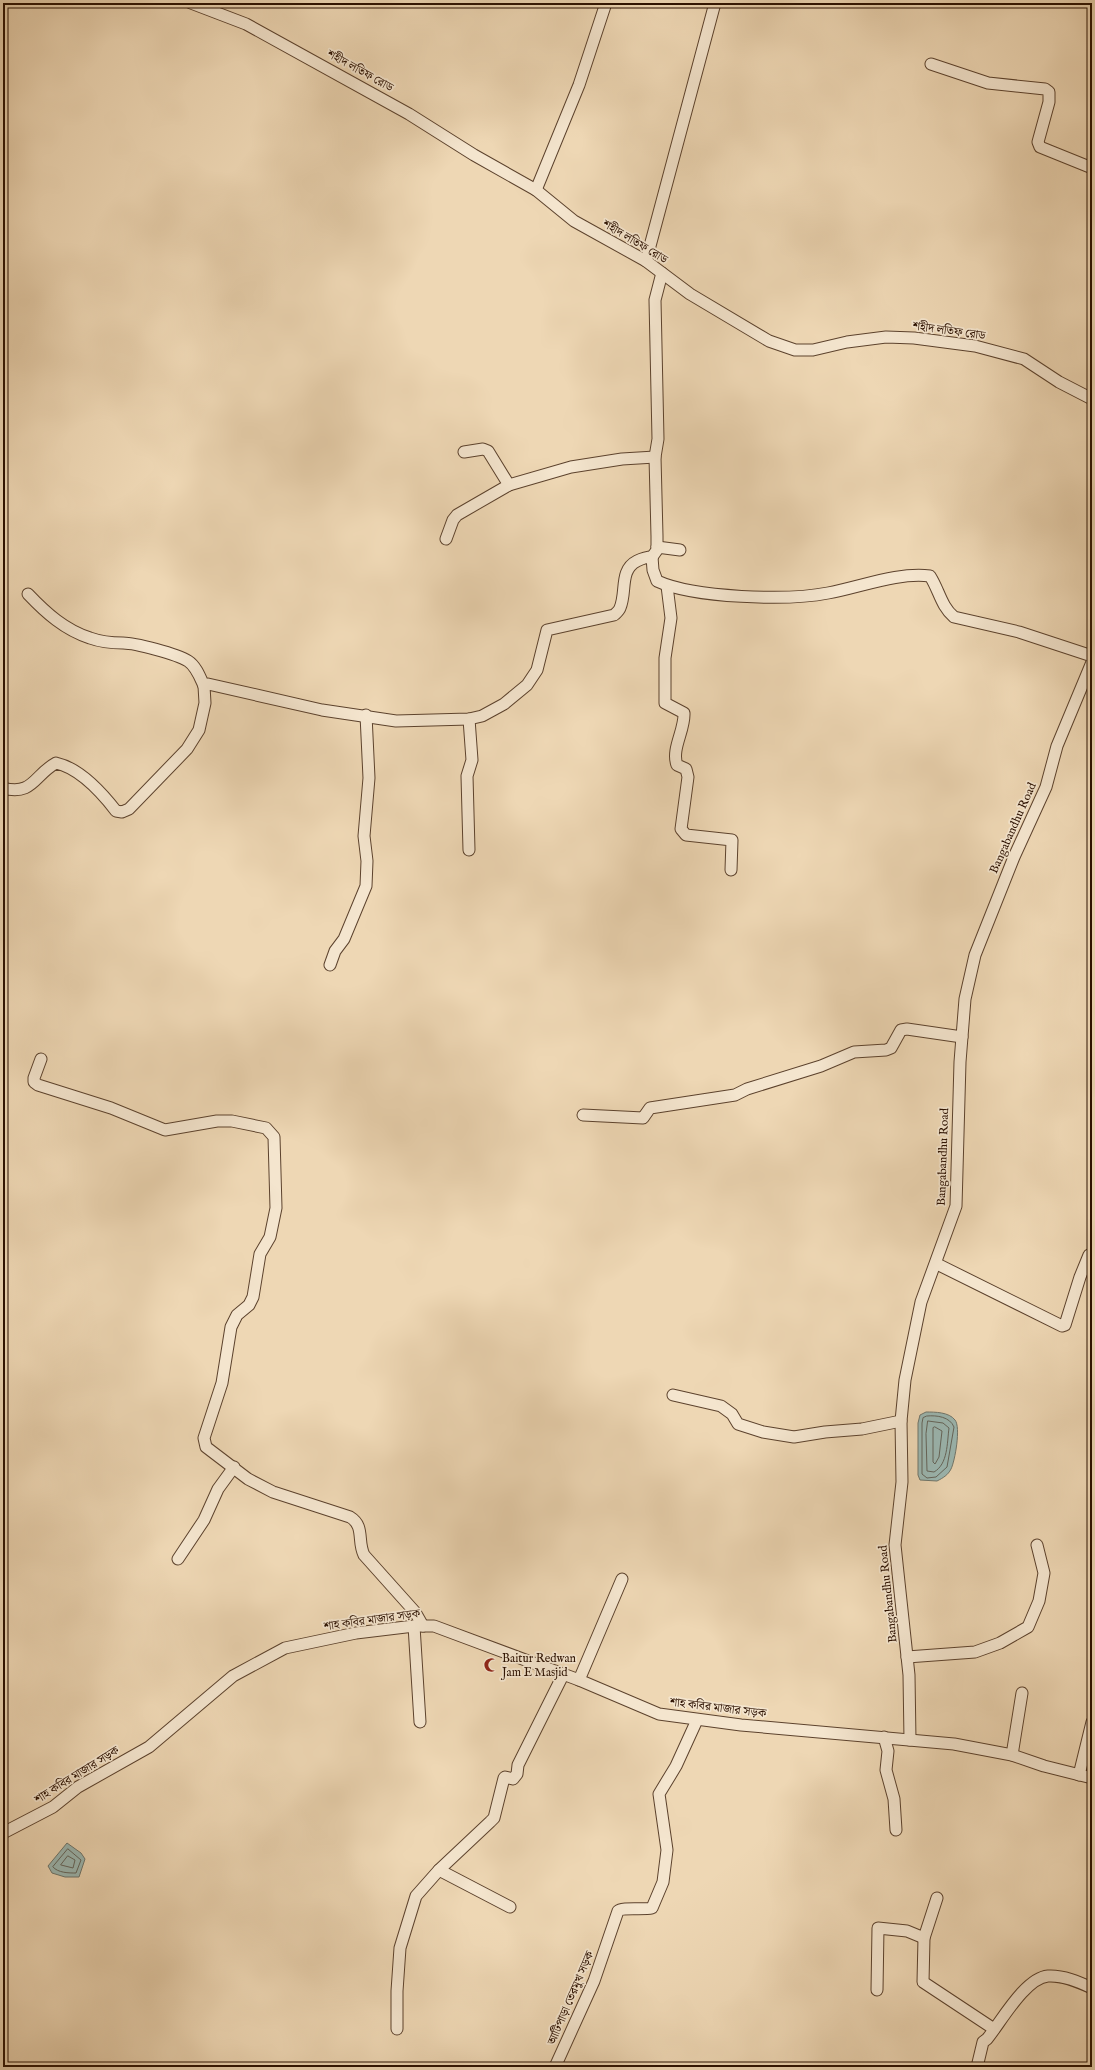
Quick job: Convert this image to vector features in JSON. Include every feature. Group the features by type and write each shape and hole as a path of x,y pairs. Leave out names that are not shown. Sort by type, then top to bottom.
{"street":[{"name":"শহীদ লতিফ রোড","path":"191,3 246,24 311,58 409,114 474,155 536,190 574,221 646,261 690,294 769,341 795,350 813,350 847,342 886,337 914,338 975,346 1024,359 1059,382 1092,399"},
{"path":"536,190 579,85 606,3"},
{"path":"646,261 715,3"},
{"path":"932,64 988,83 1045,89 1049,92 1038,142 1040,147 1092,168"},
{"path":"662,273 655,300 658,439 655,457 655,552 653,570 656,581 667,586 724,595 779,598 827,594 915,574 930,576 946,610 954,618 1019,632 1092,656"},
{"path":"464,452 483,449 488,451 509,485"},
{"path":"446,539 453,520 457,515 509,485 572,467 622,459 655,457"},
{"path":"204,686 208,684 226,687 322,710 366,715 396,721 469,719 482,716 504,704 527,685 537,670 547,630 614,615 620,608 625,577 628,568 633,563 655,552 680,550"},
{"path":"667,586 671,618 665,658 665,704 684,713 684,724 675,759 677,765 686,769 688,776 681,829 686,835 732,840 731,870"},
{"path":"3,788 18,791 25,789 56,763 62,764 84,778 108,800 116,811 122,812 129,809 191,742 199,730 205,703 204,686 197,670 188,661 145,647 122,643 103,642 71,631 43,610 28,594"},
{"name":"Bangabandhu Road","path":"910,1740 907,1657 895,1545 902,1482 901,1421 905,1380 911,1343 921,1302 937,1264 956,1206 962,1037 965,999 975,955 1014,857 1046,787 1057,746 1092,662"},
{"path":"330,965 335,951 344,939 366,886 367,861 364,836 369,778 366,715"},
{"path":"469,719 472,760 467,776 469,850"},
{"path":"583,1114 643,1118 650,1108 735,1095 747,1089 821,1066 854,1052 886,1050 891,1048 902,1030 907,1029 962,1037"},
{"path":"41,1059 34,1078 34,1082 38,1085 111,1108 152,1126 165,1130 217,1121 232,1121 266,1128 274,1137 276,1208 270,1237 260,1254 253,1297 249,1305 237,1315 231,1327 222,1384 204,1438 206,1447 248,1479 273,1492 350,1517 357,1521 360,1528 361,1548 364,1555 414,1612 419,1626 420,1722"},
{"path":"937,1264 1062,1326 1066,1325 1080,1277 1089,1256 1092,1254"},
{"path":"673,1395 721,1406 732,1414 738,1424 763,1432 794,1437 825,1432 862,1429 901,1421"},
{"path":"178,1559 204,1520 218,1489 234,1467"},
{"path":"907,1657 975,1652 1000,1643 1028,1627 1039,1601 1044,1573 1037,1545"},
{"path":"579,1680 622,1579"},
{"name":"শাহ কবির মাজার সড়ক","path":"3,1833 54,1807 78,1787 149,1746 233,1676 285,1648 356,1633 419,1626 434,1626 579,1680 659,1714 697,1720 954,1744 1012,1755 1044,1766 1092,1778"},
{"path":"397,2029 397,1991 400,1948 416,1896 439,1870 494,1818 504,1778 506,1777 513,1779 517,1774 518,1765 563,1675"},
{"path":"1012,1755 1022,1694"},
{"name":"আটিপাড়া তেরমুখ সড়ক","path":"555,2067 594,1981 618,1911 624,1908 640,1910 652,1908 663,1882 667,1850 659,1794 676,1766 697,1720"},
{"path":"1079,1775 1092,1722"},
{"path":"884,1737 888,1751 886,1770 894,1799 896,1830"},
{"path":"439,1870 510,1907"},
{"path":"937,1898 924,1938 923,1982 994,2029"},
{"path":"877,1990 878,1928 907,1931 924,1938"},
{"path":"977,2067 983,2042 1030,1984 1047,1976 1062,1978 1092,1988"}],"water":[{"path":"926,1412 938,1412 949,1415 957,1424 957,1444 953,1465 947,1475 937,1481 920,1480 918,1475 918,1423 920,1415"},
{"path":"67,1843 81,1853 85,1859 79,1877 65,1877 52,1873 48,1866"}],"place":[{"name":"Baitur Redwan Jam E Masjid","path":"491,1665"}]}
